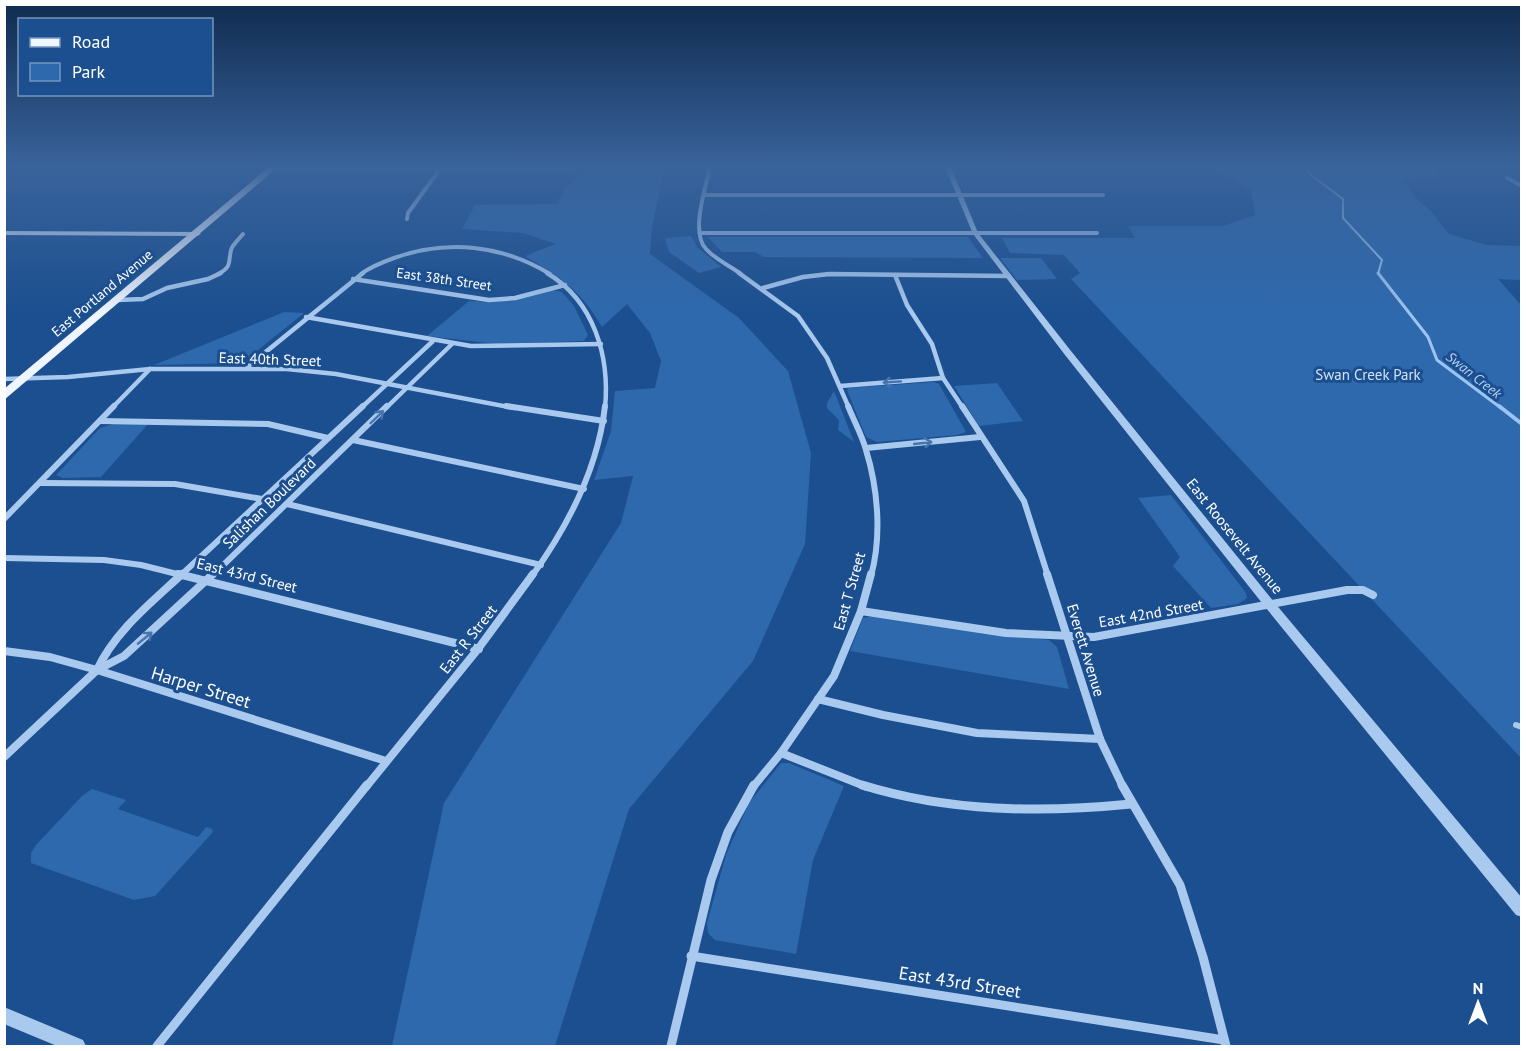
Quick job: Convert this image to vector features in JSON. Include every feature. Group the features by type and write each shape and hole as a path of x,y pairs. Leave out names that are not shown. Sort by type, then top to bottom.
{"main road":[{"name":"East Portland Avenue","path":"4,396 218,216"},
{"path":"4,233 197,234"}],"street":[{"path":"700,216 700,233 1097,233"},
{"name":"East Roosevelt Avenue","path":"968,216 975,233 1068,353 1270,605 1521,910"},
{"name":"East T Street","path":"671,1047 711,880 728,832 750,790 781,753 834,676 861,611 874,564 877,526 874,484 866,448 829,362 798,316 763,288 706,249 701,242 700,233"},
{"path":"118,300 142,298 166,288 194,283 218,274 231,262 231,249 243,234"},
{"name":"East R Street","path":"157,1047 479,649 541,565 584,489 604,421 607,383 601,344 586,308 565,285 519,258 503,252 472,248 412,253 380,263 353,279 246,368"},
{"path":"763,288 816,275 1009,276"},
{"name":"Everett Avenue","path":"895,275 907,305 932,344 943,378 1024,501 1100,739 1131,804 1180,885 1203,957 1225,1043"},
{"name":"East 38th Street","path":"353,279 489,300 515,298 565,285"},
{"path":"306,317 452,344 492,347 601,344"},
{"name":"Salishan Boulevard","path":"4,757 96,670 115,640 182,574 433,341"},
{"name":"Salishan Boulevard","path":"96,670 116,661 132,649 208,580 452,344"},
{"name":"East 40th Street","path":"4,379 68,377 150,369 246,368 311,371 520,409 604,421"},
{"path":"4,519 150,369"},
{"path":"840,386 943,378"},
{"path":"100,421 267,424 328,438"},
{"path":"866,448 980,437"},
{"path":"354,440 584,489"},
{"path":"40,483 175,484 262,499"},
{"path":"287,504 541,565"},
{"name":"East 43rd Street","path":"4,558 104,560 182,574 479,649"},
{"name":"East 42nd Street","path":"861,611 999,632 1068,638 1094,637 1347,590 1363,590 1374,595"},
{"name":"Harper Street","path":"4,651 50,657 96,670 387,761"},
{"path":"818,699 883,715 977,733 1100,739"},
{"path":"781,753 871,788 960,804 1017,810 1060,811 1131,804"},
{"name":"East 43rd Street","path":"691,956 1225,1043"},
{"path":"4,1015 77,1047"}],"green space":[{"path":"469,216 654,216 650,254 739,318 788,371 811,453 805,544 753,661 629,809 555,1046 392,1046 444,803 621,523 633,476 594,480 611,431 615,391 655,388 661,361 650,333 627,304 602,327 586,303 569,286 525,256 556,244 523,233 462,229"},
{"name":"Swan Creek Park","path":"1252,216 1435,216 1449,234 1487,245 1521,246 1521,280 1498,279 1522,306 1521,758 1071,279 1080,273 1064,255 1010,253 1002,238 1135,238 1128,226 1223,226"},
{"path":"691,236 698,248 721,267 699,273 669,252 665,238"},
{"path":"708,237 968,237 983,258 764,257 755,252 722,252"},
{"path":"1000,258 1041,258 1057,279 1017,280"},
{"path":"552,290 562,292 574,306 588,335 584,341 497,344 427,336 469,301 511,299"},
{"path":"284,312 304,313 242,363 154,365"},
{"path":"934,382 939,384 966,432 957,435 877,442 866,437 847,390 849,388"},
{"path":"997,383 1023,421 979,426 954,386"},
{"path":"834,391 854,442 838,430 839,420 827,408 827,403"},
{"path":"149,423 101,477 63,478 56,475 100,428 113,424"},
{"path":"1171,495 1246,593 1247,598 1238,604 1211,608 1173,566 1180,557 1138,498"},
{"path":"874,616 1049,640 1057,647 1069,689 850,651 863,618"},
{"path":"781,763 789,763 844,786 813,860 796,954 715,940 708,933 707,923 726,855 749,803"},
{"path":"92,789 126,800 118,809 198,837 206,827 212,829 213,832 155,896 134,900 31,863 31,853 36,845 82,796"}],"waterway":[{"name":"Swan Creek","path":"1343,216 1382,260 1378,273"},
{"name":"Swan Creek","path":"1378,273 1428,337 1437,360 1501,408"},
{"name":"Swan Creek","path":"1499,406 1522,424"}]}
